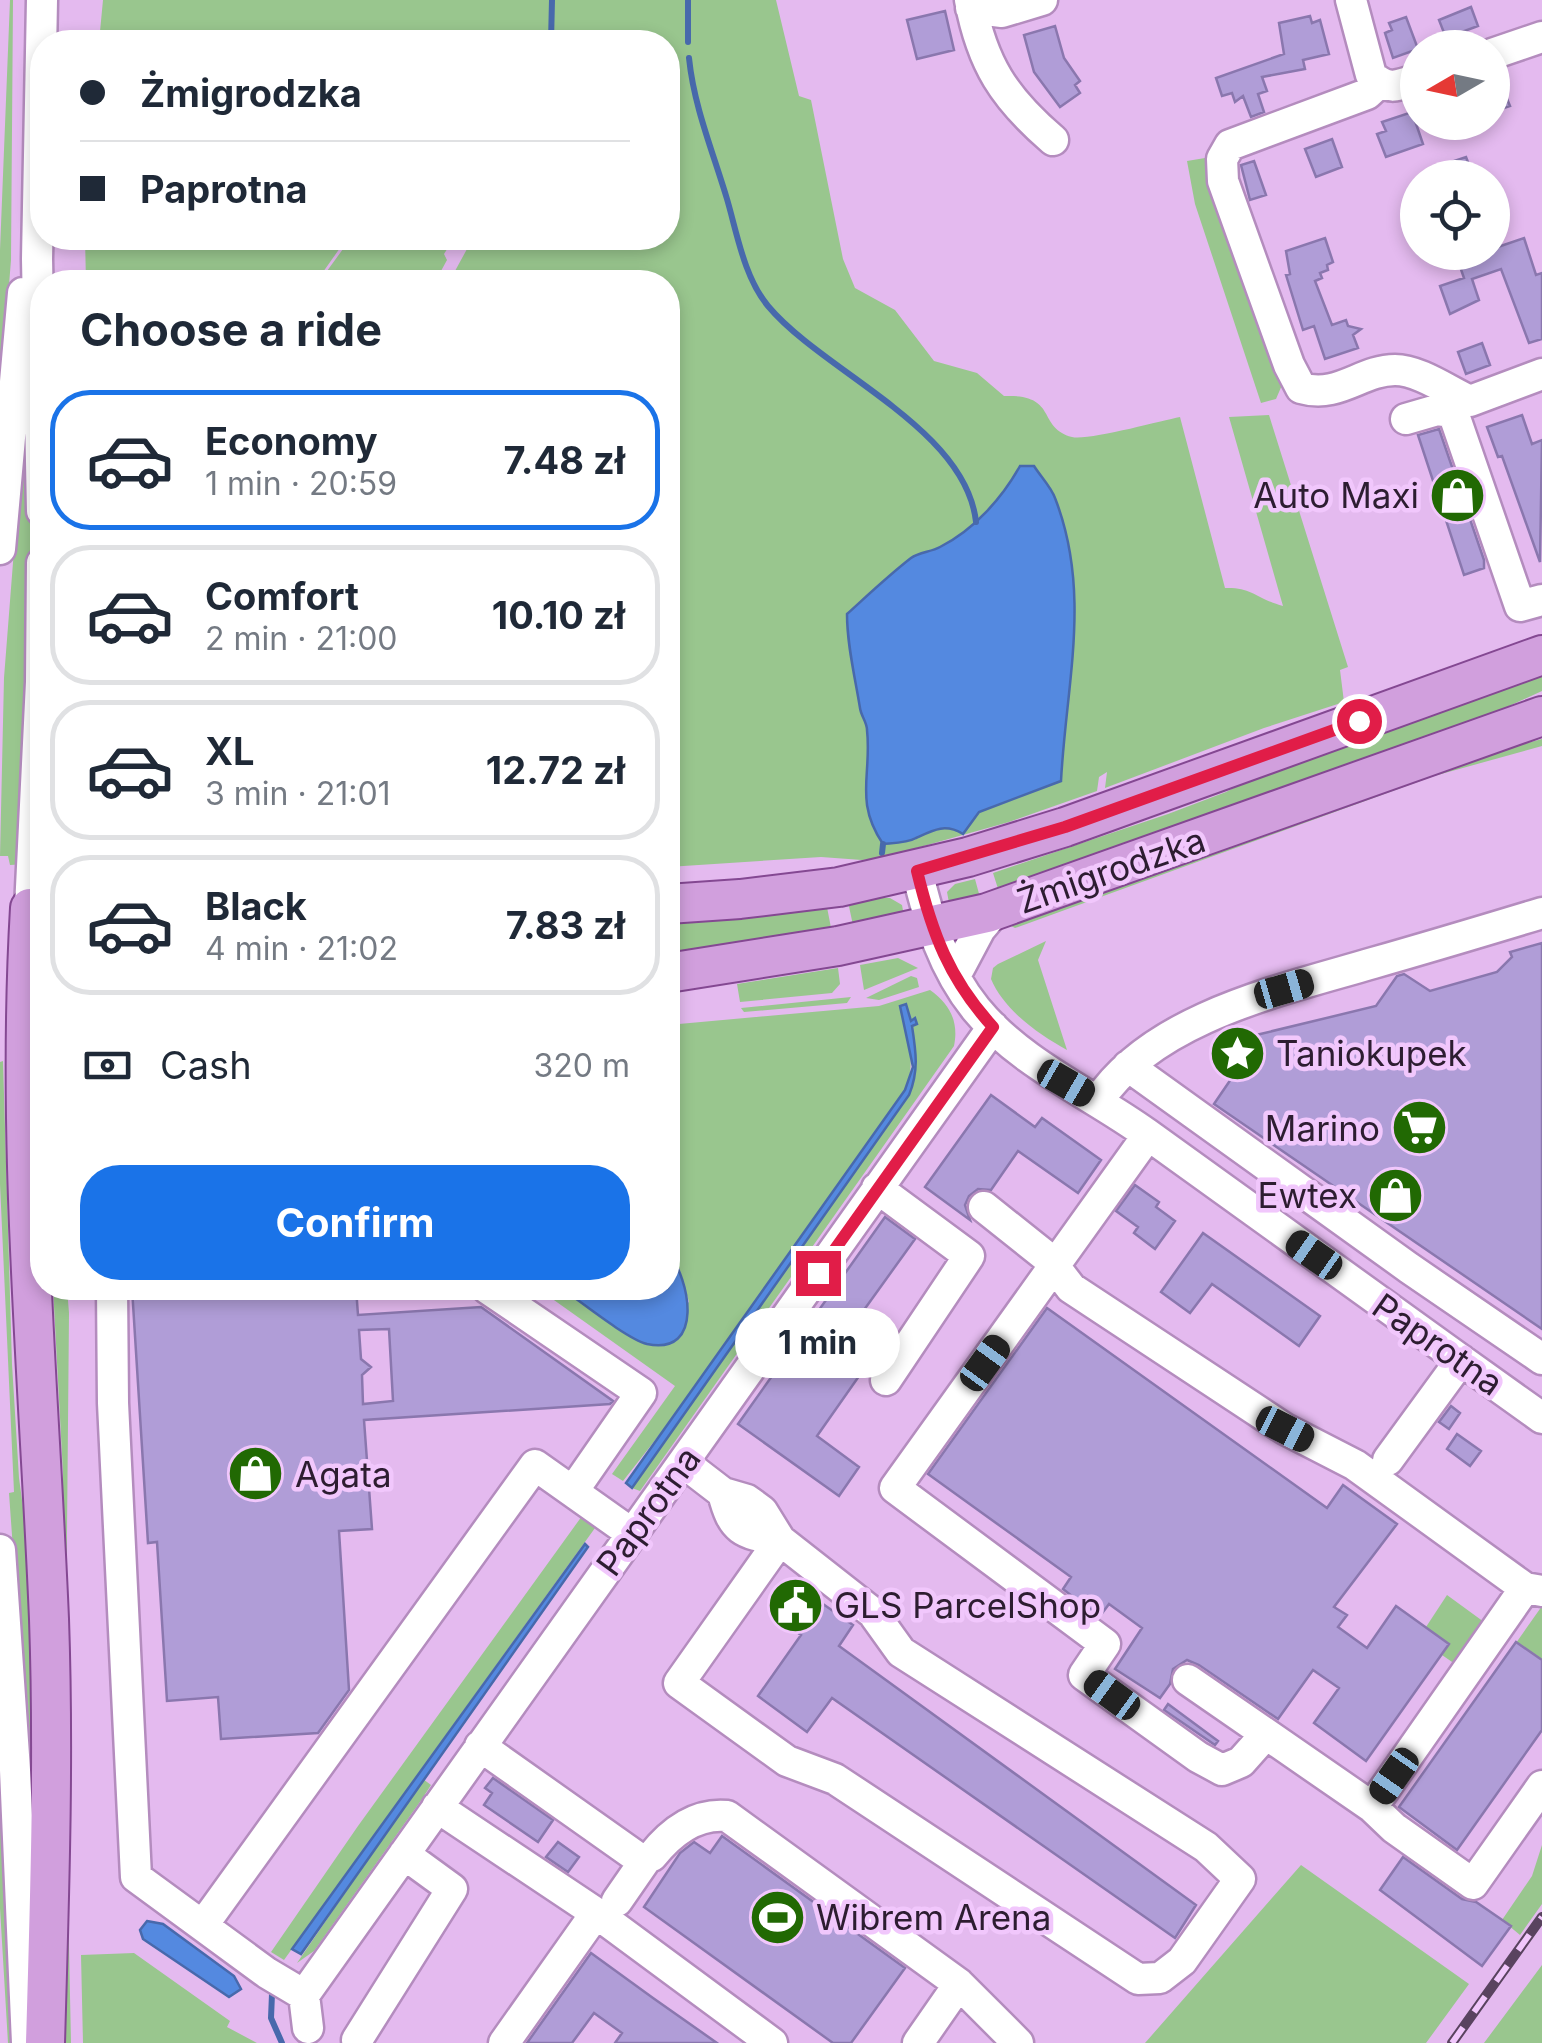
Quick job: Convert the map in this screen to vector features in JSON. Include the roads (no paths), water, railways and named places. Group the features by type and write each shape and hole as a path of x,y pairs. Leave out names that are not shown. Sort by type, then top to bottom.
{"main road":[{"name":"Żmigrodzka","path":"680,903 809,891 917,871 1065,827 1542,655"},
{"name":"Żmigrodzka","path":"680,971 838,946 997,909 1542,716"},
{"path":"24,910 22,1012 30,1259"},
{"path":"26,1182 30,1164"},
{"path":"32,1300 49,1623 45,2043"}],"street":[{"path":"41,30 42,0"},
{"path":"1042,0 981,7 980,42 1013,104 1053,140"},
{"path":"1352,0 1367,67 1379,83 1392,88 1400,86"},
{"path":"1510,48 1542,37"},
{"path":"1379,83 1367,94 1230,146 1222,160 1223,181 1289,365 1302,388 1318,392 1393,370 1411,374 1470,401 1542,374"},
{"path":"0,550 16,346 30,239"},
{"path":"1406,419 1438,410 1453,412 1520,606 1542,600"},
{"name":"Paprotna","path":"917,871 930,927 955,976 993,1027 1036,1062 1148,1135 1542,1418"},
{"path":"24,910 30,873"},
{"path":"955,976 980,928 997,909"},
{"path":"1098,1102 1128,1066 1168,1037 1237,1006 1542,913"},
{"name":"Paprotna","path":"304,1995 437,1807 499,1736 630,1533 684,1463 993,1027"},
{"path":"1128,1066 1542,1359"},
{"path":"1148,1135 895,1488 1105,1644 1084,1674 1198,1757 1222,1770 1241,1762 1266,1734"},
{"path":"1225,1192 1251,1156"},
{"path":"878,1188 970,1256 886,1380"},
{"path":"984,1207 1048,1258 1070,1288 1285,1429 1356,1464 1533,1590 1372,1808"},
{"path":"112,1300 113,1403 136,1877 304,1995 308,2028"},
{"path":"505,1300 641,1393 573,1491"},
{"path":"1388,1460 1461,1360"},
{"path":"684,1463 723,1492 730,1520 746,1534 780,1540 873,1613 901,1652 1206,1847 1240,1879 1182,1961 1160,1978 1138,1979 835,1780 787,1761 678,1684 780,1540"},
{"path":"203,1925 535,1465 630,1533"},
{"path":"0,1550 27,2043"},
{"path":"1188,1680 1372,1808 1473,1884 1542,1786"},
{"path":"499,1736 559,1797 644,1862 504,2043"},
{"path":"437,1807 606,1907 756,2038"},
{"path":"652,1856 674,1830 712,1814 727,1816 959,1984 1018,2043"},
{"path":"352,2037 452,1889 404,1854"},
{"path":"918,2043 959,1984"}],"water":[{"path":"1020,466 1034,466 1053,494 1066,533 1072,569 1074,639 1061,781 979,812 963,834 939,829 908,841 883,844 869,814 867,727 852,661 847,614 911,558 940,547 976,522 1005,490"},
{"path":"906,1004 911,1021 915,1018 917,1024 912,1026 915,1069 909,1095 632,1488 626,1483 905,1090 913,1067 900,1006"},
{"path":"680,1274 688,1313 678,1338 665,1345 647,1344 616,1328 578,1300 680,1300"},
{"path":"585,1544 588,1547 301,1954 292,1949"},
{"path":"147,1921 163,1924 234,1976 241,1989 229,1997 143,1939 140,1930"}],"waterway":[{"path":"551,30 552,0"},
{"path":"688,0 688,42"},
{"path":"689,58 695,94 742,254 760,294 792,330 889,404 947,458 966,488 976,522"},
{"path":"882,853 883,844"},
{"path":"272,1994 271,2018 282,2043"}],"railway":[{"path":"1452,2043 1542,1917"}],"place":[{"name":"Auto Maxi","path":"1458,495"},
{"name":"Taniokupek","path":"1237,1053"},
{"name":"Marino","path":"1419,1128"},
{"name":"Ewtex","path":"1396,1195"},
{"name":"Agata","path":"256,1474"},
{"name":"GLS ParcelShop","path":"795,1605"},
{"name":"Wibrem Arena","path":"777,1917"}]}
